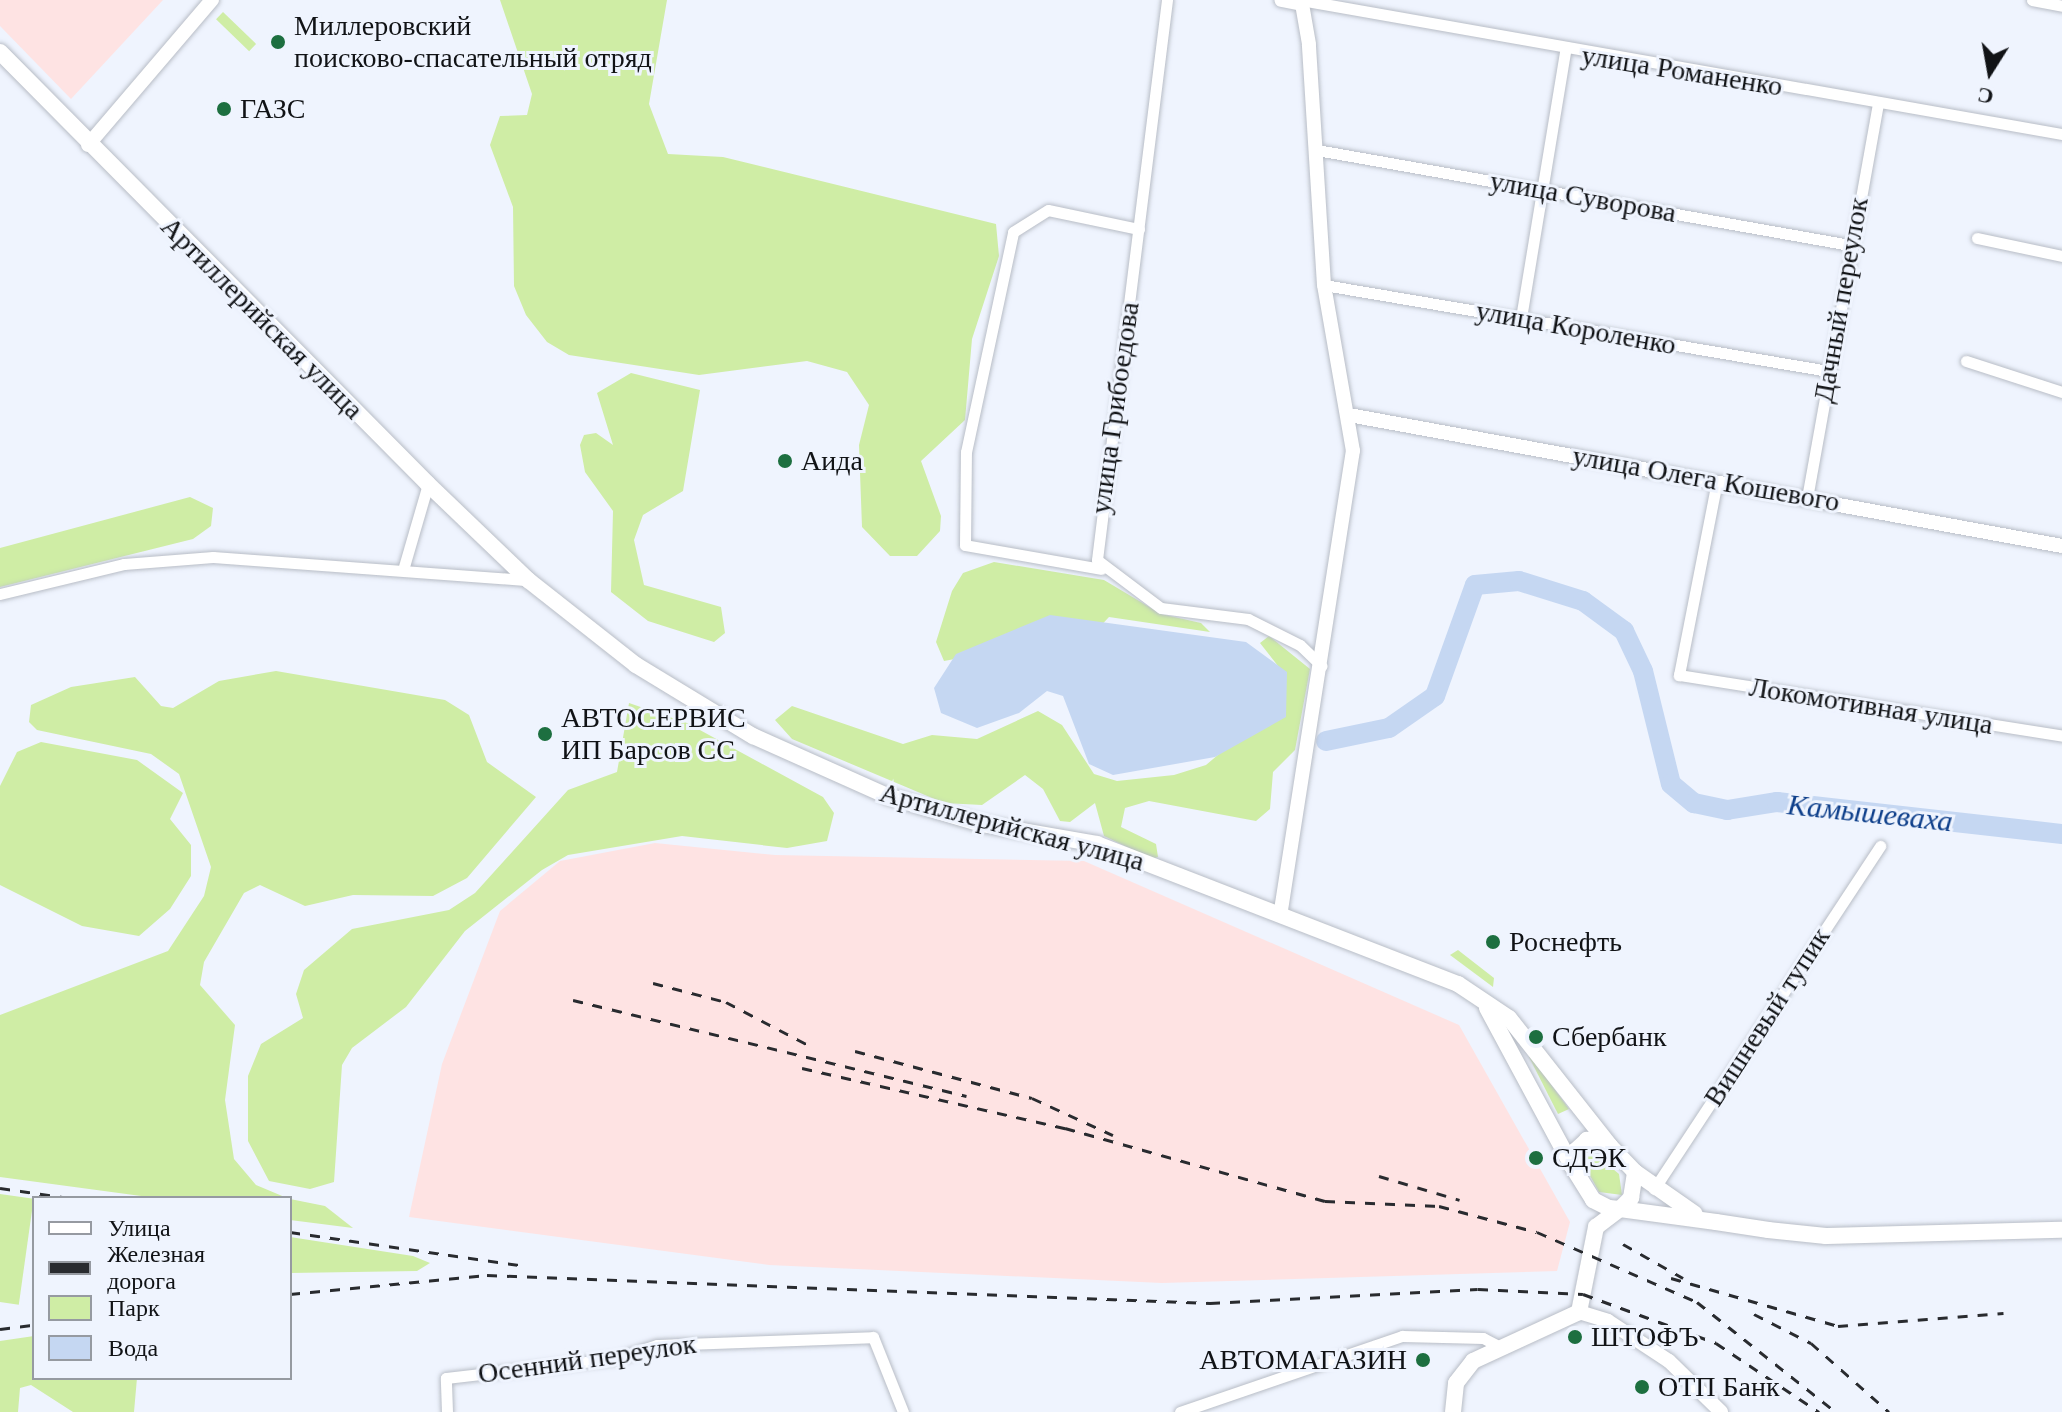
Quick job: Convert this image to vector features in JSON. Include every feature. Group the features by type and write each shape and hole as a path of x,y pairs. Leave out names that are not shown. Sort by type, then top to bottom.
{"main road":[{"name":"Артиллерийская улица","path":"0,52 88,145 428,484 528,580 636,665 731,723 928,809 982,824 1097,844 1281,910 1421,967 1509,1018 1610,1146 1635,1172 1654,1189 1716,1222"},
{"path":"1453,1412 1456,1383 1498,1346 1558,1328 1579,1312 1596,1227 1572,1166 1481,1000"},
{"path":"1572,1166 1580,1144 1610,1146"},
{"path":"1596,1227 1631,1198 1635,1172"},
{"name":"Артиллерийская улица","path":"1584,1190 1620,1209 1826,1236 2062,1230"}],"street":[{"path":"88,145 212,0"},
{"name":"улица Грибоедова","path":"1101,569 1097,545 1167,0"},
{"path":"1281,0 1302,2 1317,150 1324,285 1349,415 1350,487 1281,910"},
{"path":"2032,0 2062,6"},
{"name":"улица Романенко","path":"1302,2 1565,52 2062,134"},
{"path":"1521,318 1565,52"},
{"name":"Дачный переулок","path":"1807,498 1878,102"},
{"name":"улица Суворова","path":"1317,150 1850,245"},
{"path":"1139,229 1048,210 1013,232 966,452 965,545 1101,569 1161,608 1223,612 1280,633 1322,666"},
{"path":"1977,238 2062,256"},
{"name":"улица Короленко","path":"1324,285 1828,371"},
{"path":"1966,361 2062,392"},
{"name":"улица Олега Кошевого","path":"1349,415 2062,546"},
{"name":"Локомотивная улица","path":"1717,481 1679,675 2062,736"},
{"path":"403,570 428,484"},
{"path":"0,594 124,564 213,557 528,580"},
{"name":"Вишневый тупик","path":"1654,1189 1880,846"},
{"path":"1579,1312 1608,1321 1669,1361 1721,1412"},
{"path":"1180,1412 1402,1336 1483,1338 1498,1346"},
{"name":"Осенний переулок","path":"447,1412 446,1378 618,1358 657,1345 873,1337 903,1412"}],"shaded area":[{"path":"0,0 163,0 71,99 0,26"},
{"path":"655,843 775,855 1084,861 1459,1025 1570,1222 1557,1271 1162,1283 769,1265 409,1217 442,1064 500,911 560,861"}],"green space":[{"path":"500,0 667,0 649,104 668,154 723,157 996,224 999,256 972,339 965,420 921,461 941,516 940,531 917,556 890,556 862,527 859,445 869,405 847,372 807,361 699,375 569,355 547,342 526,315 514,286 513,207 490,145 500,116 527,115 532,94"},
{"path":"223,12 256,44 249,51 216,19"},
{"path":"631,373 700,390 683,491 643,515 634,540 644,585 721,607 725,633 714,642 648,621 611,592 613,511 585,472 580,445 584,435 596,433 613,445 597,393"},
{"path":"190,497 213,508 211,526 193,539 0,587 0,548"},
{"path":"994,562 1104,580 1161,614 1201,623 1210,632 1109,617 1094,633 944,661 936,642 952,591 963,573"},
{"path":"1269,636 1310,669 1295,750 1273,772 1270,809 1256,821 1149,801 1125,808 1121,827 1156,844 1158,857 1152,859 1104,836 1095,803 1070,822 1060,821 1043,789 1025,775 982,805 944,803 792,739 775,720 792,706 903,744 932,735 977,739 1038,711 1062,725 1094,774 1117,781 1174,775 1206,765 1238,738 1282,671 1260,643"},
{"path":"276,671 445,700 469,715 487,762 536,797 467,878 433,896 353,895 305,906 260,885 244,893 204,962 200,985 235,1025 225,1100 234,1159 256,1185 282,1196 141,1196 0,1177 0,1015 168,951 204,896 211,867 179,774 151,754 37,730 29,722 31,705 71,687 135,677 161,706 173,708 219,681"},
{"path":"629,703 687,723 823,797 834,813 827,841 787,848 682,836 568,855 542,870 465,931 406,1007 352,1048 342,1065 334,1182 310,1189 269,1181 248,1141 248,1076 261,1044 303,1018 296,994 304,970 352,929 449,910 475,893 568,790 617,772"},
{"path":"41,742 137,760 183,793 170,819 191,845 191,876 170,909 139,936 82,926 0,885 0,786 17,752"},
{"path":"1458,950 1494,978 1493,987 1450,955"},
{"path":"1531,1057 1569,1109 1558,1114"},
{"path":"1587,1147 1619,1174 1622,1195 1599,1192 1581,1159"},
{"path":"0,1194 32,1198 19,1305 0,1302"},
{"path":"292,1199 325,1206 353,1228 292,1220"},
{"path":"292,1237 413,1256 430,1263 417,1271 292,1273"},
{"path":"32,1336 32,1380 137,1380 134,1412 73,1412 31,1385 20,1388 18,1412 0,1412 0,1341"}],"water":[{"path":"1050,615 1246,642 1287,672 1286,717 1215,757 1113,775 1089,764 1063,696 1047,691 1019,713 977,728 941,713 934,688 956,654"}],"waterway":[{"name":"Камышеваха","path":"1326,741 1389,728 1435,696 1475,585 1519,581 1583,601 1624,631 1643,671 1671,784 1694,803 1727,810 1777,802 2062,834"}],"railway":[{"path":"653,983 726,1002 810,1046"},
{"path":"573,1000 966,1096"},
{"path":"855,1051 1032,1098 1113,1135"},
{"path":"802,1068 1065,1128 1325,1201 1439,1206 1537,1232 1697,1302 1836,1412"},
{"path":"1379,1176 1460,1200"},
{"path":"0,1188 55,1196"},
{"path":"292,1232 527,1266"},
{"path":"1623,1244 1683,1278"},
{"path":"292,1294 487,1275 1210,1303 1478,1289 1583,1294 1716,1343 1819,1412"},
{"path":"1671,1278 1838,1326 2003,1313"},
{"path":"1754,1314 1811,1343 1889,1412"},
{"path":"0,1329 32,1325"}],"place":[{"name":"Миллеровский поисково-спасательный отряд","path":"278,42"},
{"name":"ГАЗС","path":"224,109"},
{"name":"Аида","path":"785,461"},
{"name":"АВТОСЕРВИС ИП Барсов СС","path":"545,734"},
{"name":"Роснефть","path":"1493,942"},
{"name":"Сбербанк","path":"1536,1037"},
{"name":"СДЭК","path":"1536,1158"},
{"name":"ШТОФЪ","path":"1575,1337"},
{"name":"АВТОМАГАЗИН","path":"1423,1360"},
{"name":"ОТП Банк","path":"1642,1387"}]}
